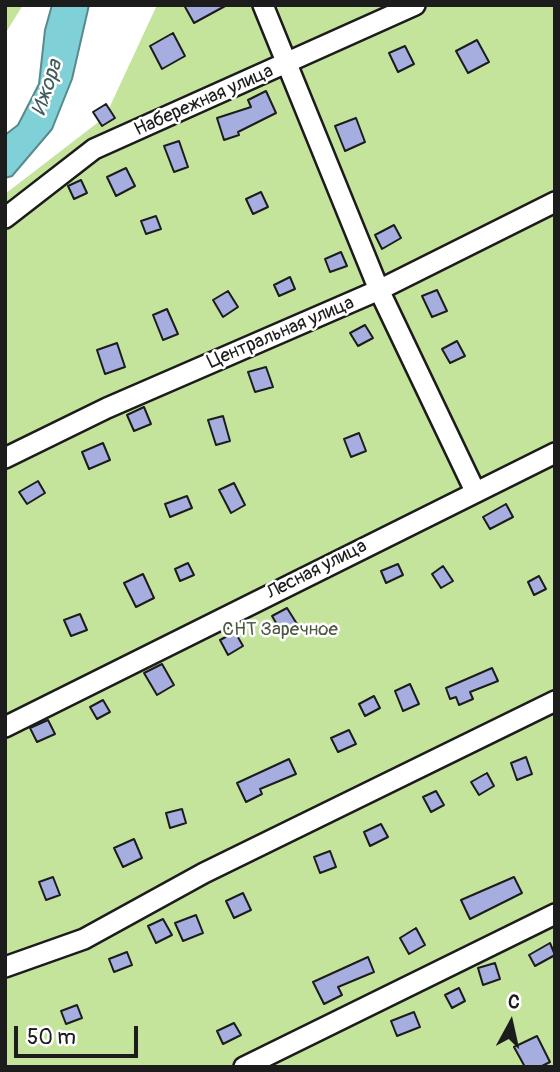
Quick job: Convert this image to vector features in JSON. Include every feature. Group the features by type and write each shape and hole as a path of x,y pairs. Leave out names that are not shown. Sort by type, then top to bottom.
{"street":[{"path":"264,5 379,290 475,491"},
{"name":"Набережная улица","path":"5,218 94,149 415,5"},
{"name":"Центральная улица","path":"5,458 107,408 379,290 555,202"},
{"name":"Лесная улица","path":"5,727 555,453"},
{"path":"5,967 84,939 204,873 555,701"},
{"path":"244,1067 555,914"}],"green space":[{"path":"5,5 23,5 5,34"},
{"name":"СНТ Заречное","path":"157,5 555,5 555,1067 5,1067 5,194 105,117"}],"water":[{"name":"Ижора","path":"52,5 89,5 72,79 52,129 12,176 5,178 5,135 18,125 39,84 45,30"}],"building":[{"path":"184,5 227,5 194,23"},
{"path":"173,33 185,56 162,69 150,46"},
{"path":"477,40 489,62 468,73 456,51"},
{"path":"405,46 414,64 398,72 389,53"},
{"path":"266,91 276,113 238,132 239,135 224,140 217,118 251,107 248,100"},
{"path":"106,104 115,118 102,126 93,112"},
{"path":"356,118 365,142 345,151 335,126"},
{"path":"179,141 188,167 174,172 164,146"},
{"path":"126,168 135,186 116,196 107,177"},
{"path":"81,180 87,193 74,199 68,186"},
{"path":"261,192 268,207 253,214 246,199"},
{"path":"156,216 161,229 146,234 141,221"},
{"path":"394,225 401,238 382,249 375,235"},
{"path":"341,252 347,266 330,272 325,259"},
{"path":"290,277 295,289 279,296 274,285"},
{"path":"437,290 447,311 432,317 422,296"},
{"path":"228,291 238,307 223,317 213,300"},
{"path":"167,309 178,334 163,340 153,315"},
{"path":"365,325 373,338 358,346 350,333"},
{"path":"457,341 465,356 450,363 442,349"},
{"path":"117,343 125,367 105,374 97,350"},
{"path":"266,367 273,387 255,392 248,372"},
{"path":"144,407 151,424 134,431 127,415"},
{"path":"223,416 230,441 216,445 208,420"},
{"path":"359,433 366,451 351,457 344,439"},
{"path":"103,443 110,460 89,469 82,452"},
{"path":"38,481 45,493 27,504 19,492"},
{"path":"234,483 245,505 231,513 219,490"},
{"path":"187,496 192,508 170,517 165,504"},
{"path":"506,504 513,517 490,529 483,517"},
{"path":"188,563 194,575 180,581 175,569"},
{"path":"398,564 403,575 386,583 381,571"},
{"path":"443,566 453,581 441,588 432,574"},
{"path":"143,574 154,598 136,607 124,583"},
{"path":"539,576 546,589 534,595 528,582"},
{"path":"287,608 297,624 282,633 272,616"},
{"path":"80,614 87,630 71,636 64,620"},
{"path":"235,632 243,646 228,655 220,640"},
{"path":"162,664 174,685 157,695 144,673"},
{"path":"492,668 498,681 470,692 473,699 459,705 456,697 450,699 446,688"},
{"path":"410,684 419,704 403,711 395,691"},
{"path":"374,696 380,708 365,716 359,704"},
{"path":"103,700 110,712 97,719 90,707"},
{"path":"48,720 55,734 37,742 30,728"},
{"path":"349,730 356,744 338,752 331,738"},
{"path":"526,757 532,774 517,780 511,763"},
{"path":"289,759 296,774 260,789 262,794 246,802 237,783"},
{"path":"487,773 494,786 479,795 471,782"},
{"path":"436,791 444,805 431,812 423,797"},
{"path":"182,809 186,823 170,828 166,813"},
{"path":"381,824 388,837 370,846 364,832"},
{"path":"134,839 142,858 123,867 114,848"},
{"path":"330,851 336,867 320,873 314,857"},
{"path":"53,877 60,895 46,900 39,882"},
{"path":"514,877 522,893 470,919 461,900"},
{"path":"243,893 251,910 234,918 226,901"},
{"path":"196,915 203,933 183,941 175,923"},
{"path":"163,919 172,935 156,943 148,926"},
{"path":"416,928 425,945 409,954 400,938"},
{"path":"550,943 555,955 535,966 529,955"},
{"path":"127,952 132,965 114,972 109,959"},
{"path":"368,957 374,972 338,987 342,995 324,1004 313,982"},
{"path":"495,963 500,979 483,985 478,968"},
{"path":"459,988 465,1001 452,1008 445,995"},
{"path":"77,1005 82,1018 66,1024 61,1011"},
{"path":"414,1012 420,1027 397,1036 391,1021"},
{"path":"234,1023 241,1035 223,1044 217,1031"},
{"path":"537,1036 550,1062 540,1067 525,1067 514,1047"}]}
